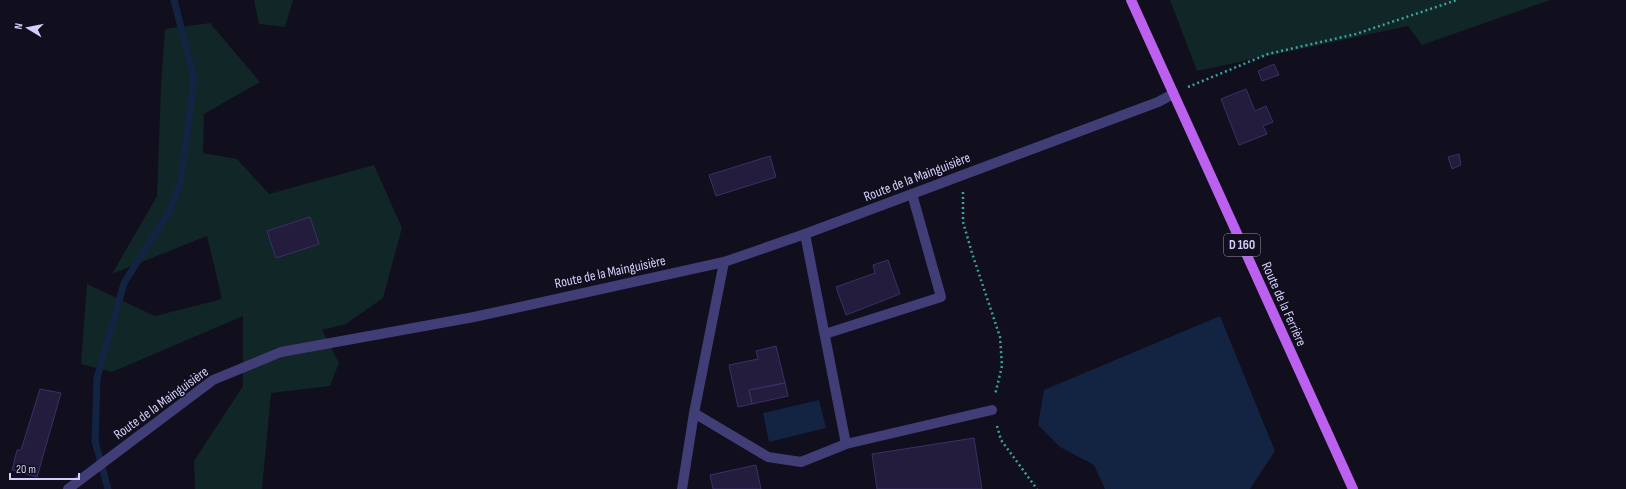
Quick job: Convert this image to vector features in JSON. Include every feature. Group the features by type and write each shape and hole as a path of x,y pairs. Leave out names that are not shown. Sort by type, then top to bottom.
{"main road":[{"name":"Route de la Ferrière","path":"1131,0 1353,489"}],"street":[{"name":"Route de la Mainguisière","path":"68,489 213,380 281,352 474,317 724,262 805,234 1158,102 1173,94"},
{"path":"825,334 941,297 912,194"},
{"path":"805,234 846,444"},
{"path":"682,489 694,413 724,262"},
{"path":"694,413 768,457 800,462 846,444 992,410"}],"path":[{"path":"1173,94 1268,54 1356,34 1457,0"},
{"path":"964,174 963,222 1000,338 1002,366 992,410 1002,440 1037,489"}],"green space":[{"path":"254,0 293,0 285,27 259,24"},
{"path":"1170,0 1550,0 1422,45 1408,26 1197,71"},
{"path":"210,23 260,82 204,114 203,153 237,159 269,194 374,165 402,228 383,298 346,324 322,330 339,363 330,386 271,393 262,489 195,489 194,461 243,386 243,316 112,372 81,364 87,284 155,316 222,299 207,236 112,274 157,196 161,86 165,29"}],"water":[{"path":"1220,316 1275,451 1250,489 1105,489 1094,465 1060,447 1038,425 1044,390"},
{"path":"819,400 826,428 769,442 763,413"}],"building":[{"path":"1274,64 1279,75 1262,81 1258,71"},
{"path":"1246,89 1255,111 1266,106 1273,122 1263,126 1267,134 1239,145 1221,99"},
{"path":"1459,154 1461,165 1452,169 1448,157"},
{"path":"770,156 776,177 716,196 709,175"},
{"path":"310,217 319,244 276,258 267,231"},
{"path":"888,260 900,294 846,315 836,287 875,273 873,265"},
{"path":"776,346 785,383 749,390 752,404 738,407 729,365 758,359 756,351"},
{"path":"785,383 788,396 752,404 749,390"},
{"path":"40,389 61,393 37,477 12,470 17,450 21,450"},
{"path":"974,438 982,489 877,489 872,454"},
{"path":"756,465 761,489 713,489 710,475"}],"waterway":[{"path":"108,489 95,441 97,378 124,283 170,210 181,180 194,78 174,0"}]}
